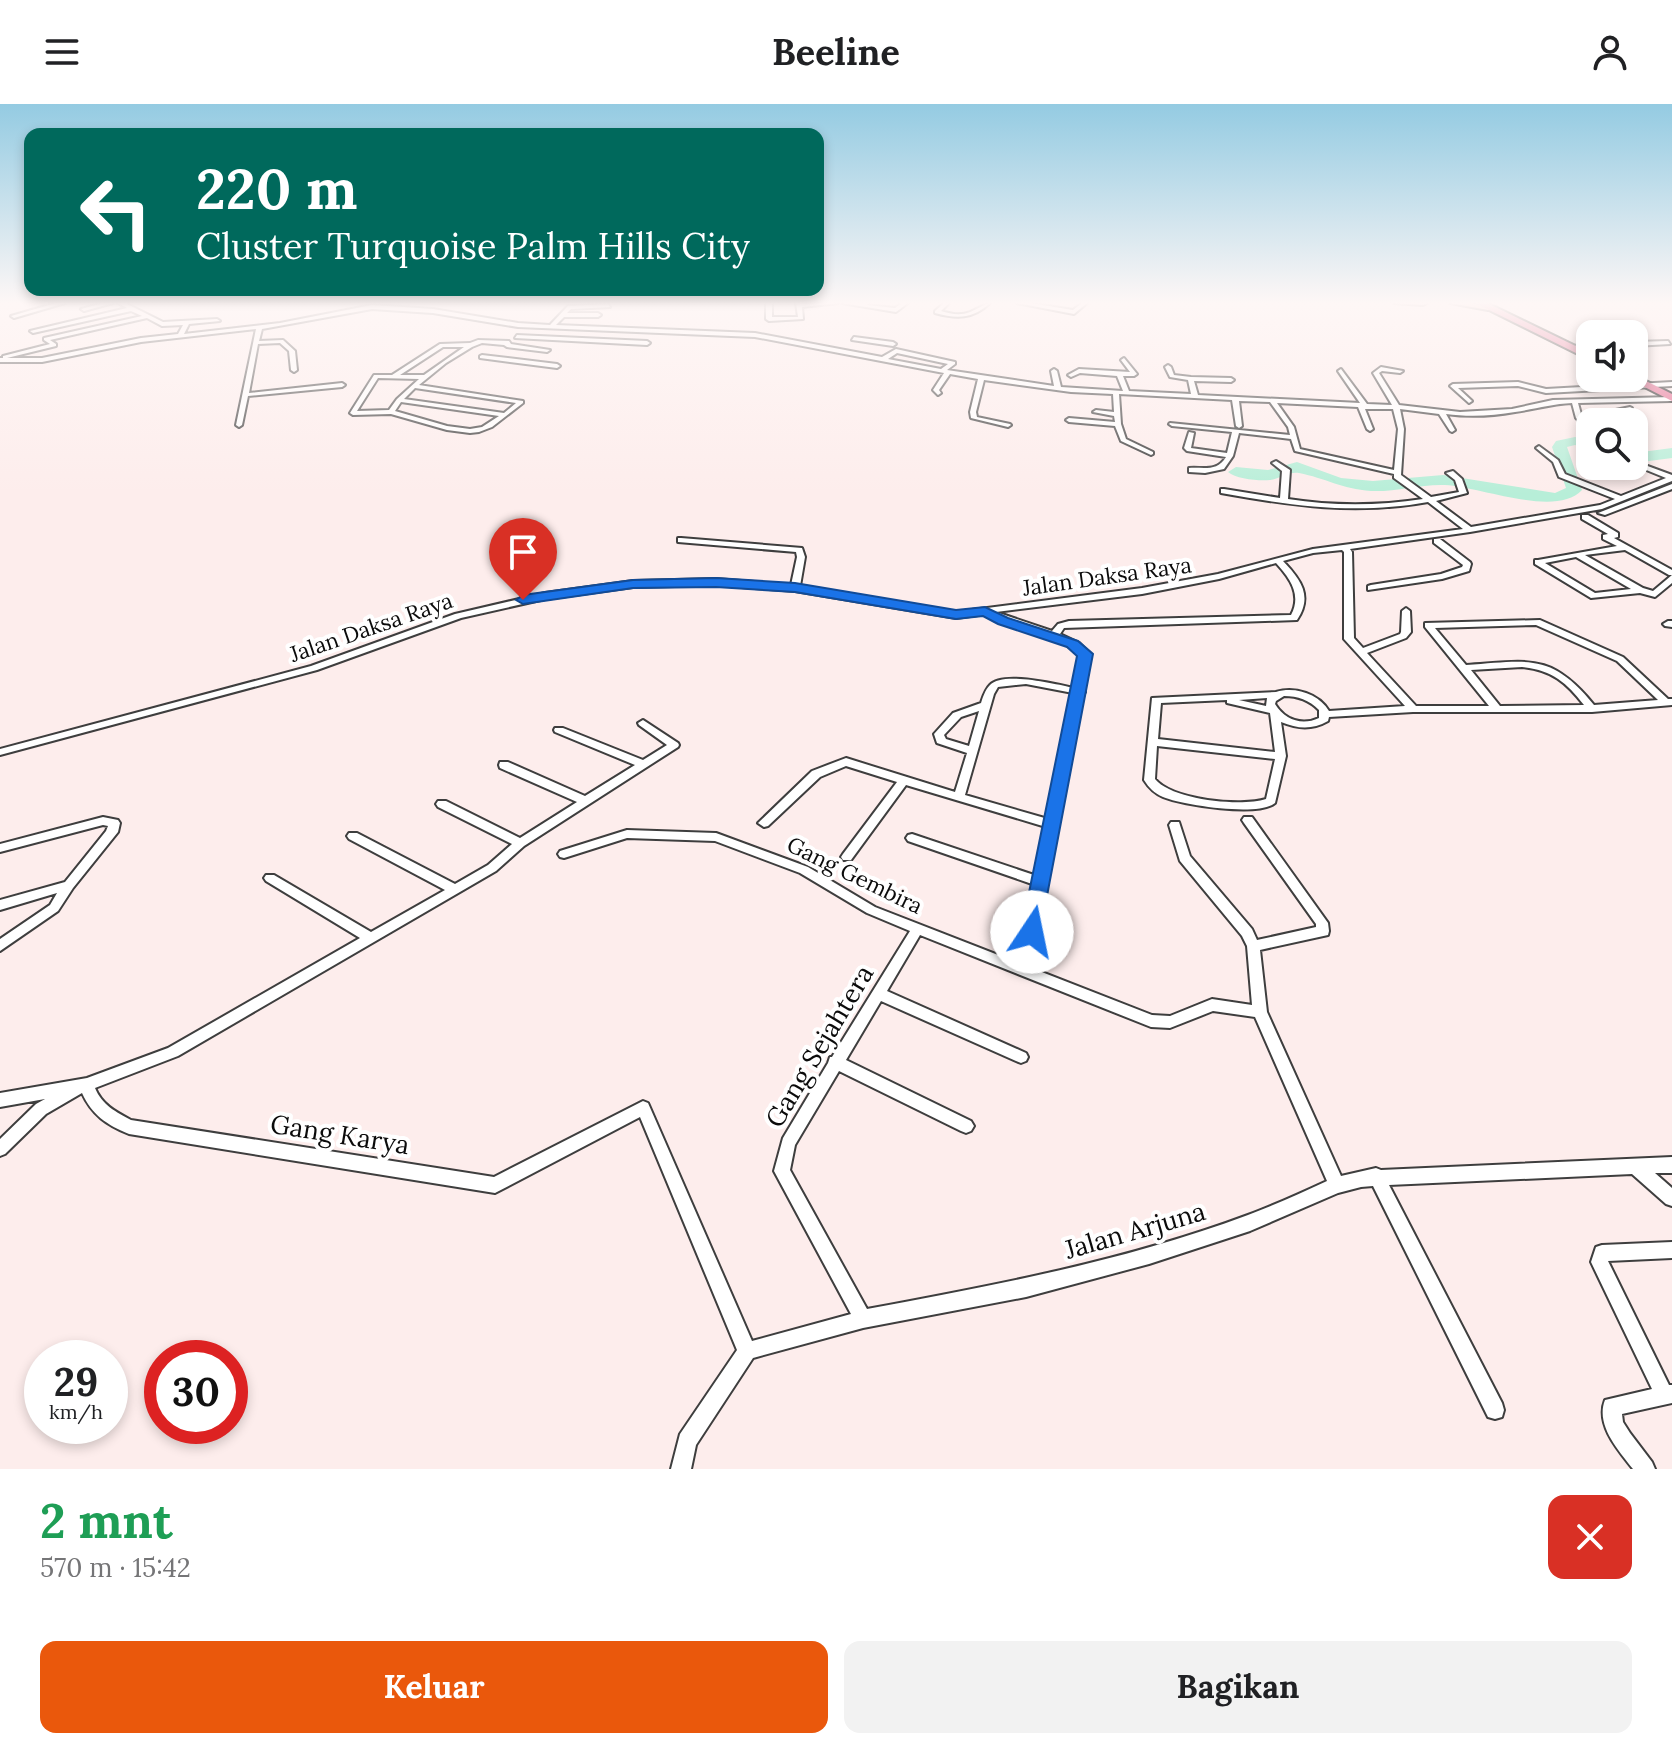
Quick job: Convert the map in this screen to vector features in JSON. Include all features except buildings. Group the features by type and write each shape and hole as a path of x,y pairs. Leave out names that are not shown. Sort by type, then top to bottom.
{"highway":[{"path":"1648,386 1672,398"}],"street":[{"path":"239,425 250,367"},
{"path":"395,375 408,367"},
{"path":"394,405 413,386 440,367"},
{"path":"922,367 1058,388 1397,407 1460,414 1512,411 1553,402 1672,398"},
{"path":"938,393 936,390 944,371 951,367"},
{"path":"1071,375 1079,371 1134,374 1129,367"},
{"path":"1168,367 1172,376 1231,380"},
{"path":"1189,367 1195,397"},
{"path":"1397,475 1401,429 1395,415 1397,407 1376,372 1381,369 1400,371"},
{"path":"1054,371 1058,388"},
{"path":"1341,371 1364,407 1370,429"},
{"path":"1119,374 1127,393"},
{"path":"426,377 376,376 353,413 394,405 503,415"},
{"path":"394,405 402,382 408,376"},
{"path":"981,378 974,418 1008,425"},
{"path":"1469,401 1453,386 1518,384 1546,391 1576,389"},
{"path":"1648,384 1672,384"},
{"path":"244,395 342,385"},
{"path":"394,405 474,431 483,429 520,400 413,386"},
{"path":"1116,393 1116,414 1125,442 1151,453"},
{"path":"1192,470 1220,469 1230,461 1238,428 1235,398"},
{"path":"1272,400 1291,427 1295,448 1300,452 1397,475 1470,530"},
{"path":"1575,403 1576,408"},
{"path":"1648,408 1672,406"},
{"path":"1096,412 1116,414"},
{"path":"1441,412 1452,430"},
{"path":"1069,420 1120,429"},
{"path":"1172,424 1238,428 1293,437"},
{"path":"1191,433 1189,450 1230,456"},
{"path":"1539,448 1556,461 1566,477 1619,498"},
{"path":"1281,466 1284,499"},
{"path":"1648,469 1672,478"},
{"path":"1224,491 1364,507 1428,501 1463,493 1460,481 1450,473"},
{"path":"1346,550 1602,507 1672,478"},
{"path":"1346,550 1437,541 1585,517 1612,510 1672,486"},
{"path":"1577,554 1640,590 1655,594 1672,575 1606,537 1615,535 1585,517"},
{"path":"681,540 799,550 801,557 795,588"},
{"path":"1371,588 1466,569 1467,564 1437,541"},
{"path":"1626,547 1538,562 1594,596 1640,590"},
{"name":"Jalan Daksa Raya","path":"0,752 314,668 498,605 633,584 716,582 795,588 956,615 1166,587 1329,549 1346,550"},
{"path":"1346,550 1349,639 1413,709"},
{"path":"1054,635 1064,624 1294,618 1300,610 1298,583 1277,560"},
{"path":"985,611 1003,621 1054,635 1085,654 1032,932"},
{"path":"1361,652 1403,636 1406,632 1406,611"},
{"path":"1496,707 1427,626 1537,622 1620,659 1669,703"},
{"path":"1465,668 1544,665 1580,692 1592,709"},
{"path":"959,797 985,705 995,684 1001,681 1026,681 1080,692"},
{"path":"1276,695 1270,704 1280,737 1281,756 1271,800 1267,804 1174,799 1153,788 1149,780 1156,700 1290,693 1306,696 1320,704 1325,714"},
{"path":"1215,698 1273,711 1298,725"},
{"path":"1325,714 1496,707 1592,709 1669,703"},
{"path":"972,751 941,741 939,734 957,715 985,705"},
{"path":"1280,737 1298,725 1320,722 1325,714"},
{"path":"0,1149 41,1109 87,1085 173,1052 492,868 520,843 674,745 643,723"},
{"path":"559,730 645,765"},
{"path":"1154,742 1281,756"},
{"path":"764,823 816,774 846,762 1053,825"},
{"path":"504,765 585,801"},
{"path":"847,857 904,780"},
{"path":"442,804 520,843"},
{"path":"1248,820 1322,923 1323,931 1253,946"},
{"path":"0,848 103,821 114,823 97,852 54,908 43,919 0,946"},
{"path":"1175,825 1184,858 1247,933 1253,946 1260,1012 1337,1185"},
{"name":"Gang Gembira","path":"564,854 627,834 716,837 804,870 871,910 1151,1021 1170,1022 1212,1005 1260,1012"},
{"path":"353,836 454,889"},
{"path":"912,838 1042,883"},
{"path":"270,878 369,937"},
{"path":"0,905 69,885"},
{"name":"Gang Sejahtera","path":"863,1319 782,1171 788,1143 918,928"},
{"path":"878,993 1021,1057"},
{"path":"835,1062 966,1126"},
{"path":"0,1100 87,1085"},
{"name":"Gang Karya","path":"87,1085 91,1099 103,1114 129,1127 495,1185 643,1108 747,1351"},
{"name":"Jalan Arjuna","path":"747,1351 863,1319 1026,1288 1149,1256 1250,1223 1337,1185 1376,1176 1672,1165"},
{"path":"1636,1168 1672,1198"},
{"path":"1376,1176 1495,1410"},
{"path":"1645,1469 1616,1428 1611,1418 1612,1407 1668,1394 1599,1262 1602,1253 1672,1250"},
{"path":"681,1469 687,1441 747,1351"}],"waterway":[{"path":"1236,472 1269,475 1297,467 1338,482 1373,486 1443,480 1490,486 1541,498 1558,498 1574,490 1559,447 1576,441"},
{"path":"1648,456 1672,453"}],"route":[{"path":"523,600 633,584 670,582 795,588 956,615 985,611 1003,621 1054,635 1073,644 1085,654 1080,692 1032,932"}]}
